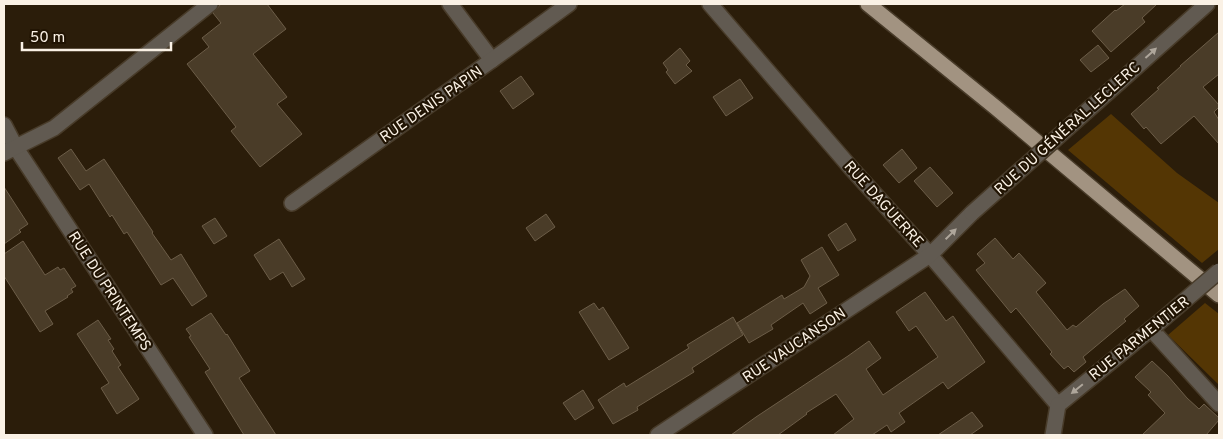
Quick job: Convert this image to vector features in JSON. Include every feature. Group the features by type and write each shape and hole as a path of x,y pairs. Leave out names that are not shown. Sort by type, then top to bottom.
{"main road":[{"path":"868,4 1219,295"}],"street":[{"path":"10,150 54,128 210,4"},
{"path":"450,4 492,60"},
{"name":"RUE DENIS PAPIN","path":"292,203 569,4"},
{"name":"RUE DAGUERRE","path":"710,4 930,255 1058,405"},
{"name":"RUE DU GÉNÉRAL LECLERC","path":"930,255 972,213 1207,4"},
{"name":"RUE DU PRINTEMPS","path":"4,125 10,150 205,435"},
{"name":"RUE VAUCANSON","path":"658,435 930,255"},
{"name":"RUE PARMENTIER","path":"1058,405 1219,272"},
{"path":"1153,327 1219,404"},
{"path":"1053,435 1058,405"}],"shaded area":[{"path":"1111,114 1177,173 1219,203 1219,249 1202,263 1068,150"},
{"path":"1205,303 1219,314 1219,385 1168,335"}],"building":[{"path":"221,4 267,4 286,29 253,54 287,97 277,104 302,134 260,167 231,131 236,127 187,64 209,47 202,38 221,23 213,13"},
{"path":"1125,4 1157,4 1142,18 1145,22 1111,52 1092,31 1115,10"},
{"path":"1219,32 1219,74 1203,87 1219,105 1214,112 1219,120 1219,144 1194,116 1161,144 1131,114 1159,89 1157,88 1180,66"},
{"path":"1098,45 1109,58 1091,72 1080,60"},
{"path":"680,48 690,61 686,65 692,71 675,84 666,72 668,70 663,63"},
{"path":"521,76 534,94 513,109 500,91"},
{"path":"740,79 753,98 726,116 713,97"},
{"path":"71,149 86,171 104,159 171,260 181,254 207,296 192,306 173,278 161,285 127,232 124,234 112,215 110,217 89,184 80,190 58,158"},
{"path":"902,149 917,168 899,183 883,165"},
{"path":"930,167 953,193 937,207 914,181"},
{"path":"4,187 28,224 19,230 21,232 4,244"},
{"path":"546,214 555,227 535,241 526,228"},
{"path":"215,218 227,236 214,244 202,226"},
{"path":"846,223 856,240 838,251 828,235"},
{"path":"995,238 1013,259 1019,253 1046,283 1036,292 1067,330 1073,325 1076,327 1103,304 1125,289 1139,306 1124,319 1126,321 1083,357 1086,362 1074,372 1068,366 1064,369 1050,354 1052,352 1016,308 1011,313 976,270 985,263 977,254"},
{"path":"279,239 305,279 292,287 283,272 270,280 254,255"},
{"path":"23,241 45,275 58,267 60,270 64,268 76,286 71,289 73,292 68,297 45,311 53,324 40,332 4,276 4,254"},
{"path":"822,247 839,275 818,288 827,303 810,314 803,303 771,325 773,329 749,343 737,323 782,295 784,299 804,287 810,276 801,260"},
{"path":"925,292 946,321 953,316 985,362 948,389 943,382 899,413 905,422 891,432 887,425 872,435 833,435 854,419 836,394 806,413 778,435 731,435 869,341 881,358 866,369 883,395 938,357 916,326 909,331 896,312"},
{"path":"594,303 599,310 603,307 629,348 609,360 579,312"},
{"path":"211,313 227,334 250,371 239,378 276,435 244,435 205,372 210,369 189,337 191,336 186,329"},
{"path":"733,317 743,335 692,368 694,372 637,407 638,410 613,424 598,400 624,383 626,387 689,348 687,345"},
{"path":"98,320 111,339 108,340 114,349 112,351 121,365 118,367 139,399 117,414 101,388 109,383 77,334"},
{"path":"1152,361 1199,409 1204,404 1219,418 1206,435 1142,435 1165,413 1148,395 1151,392 1135,377"},
{"path":"583,390 594,408 575,420 563,403"},
{"path":"972,412 983,426 970,435 938,435"}]}
